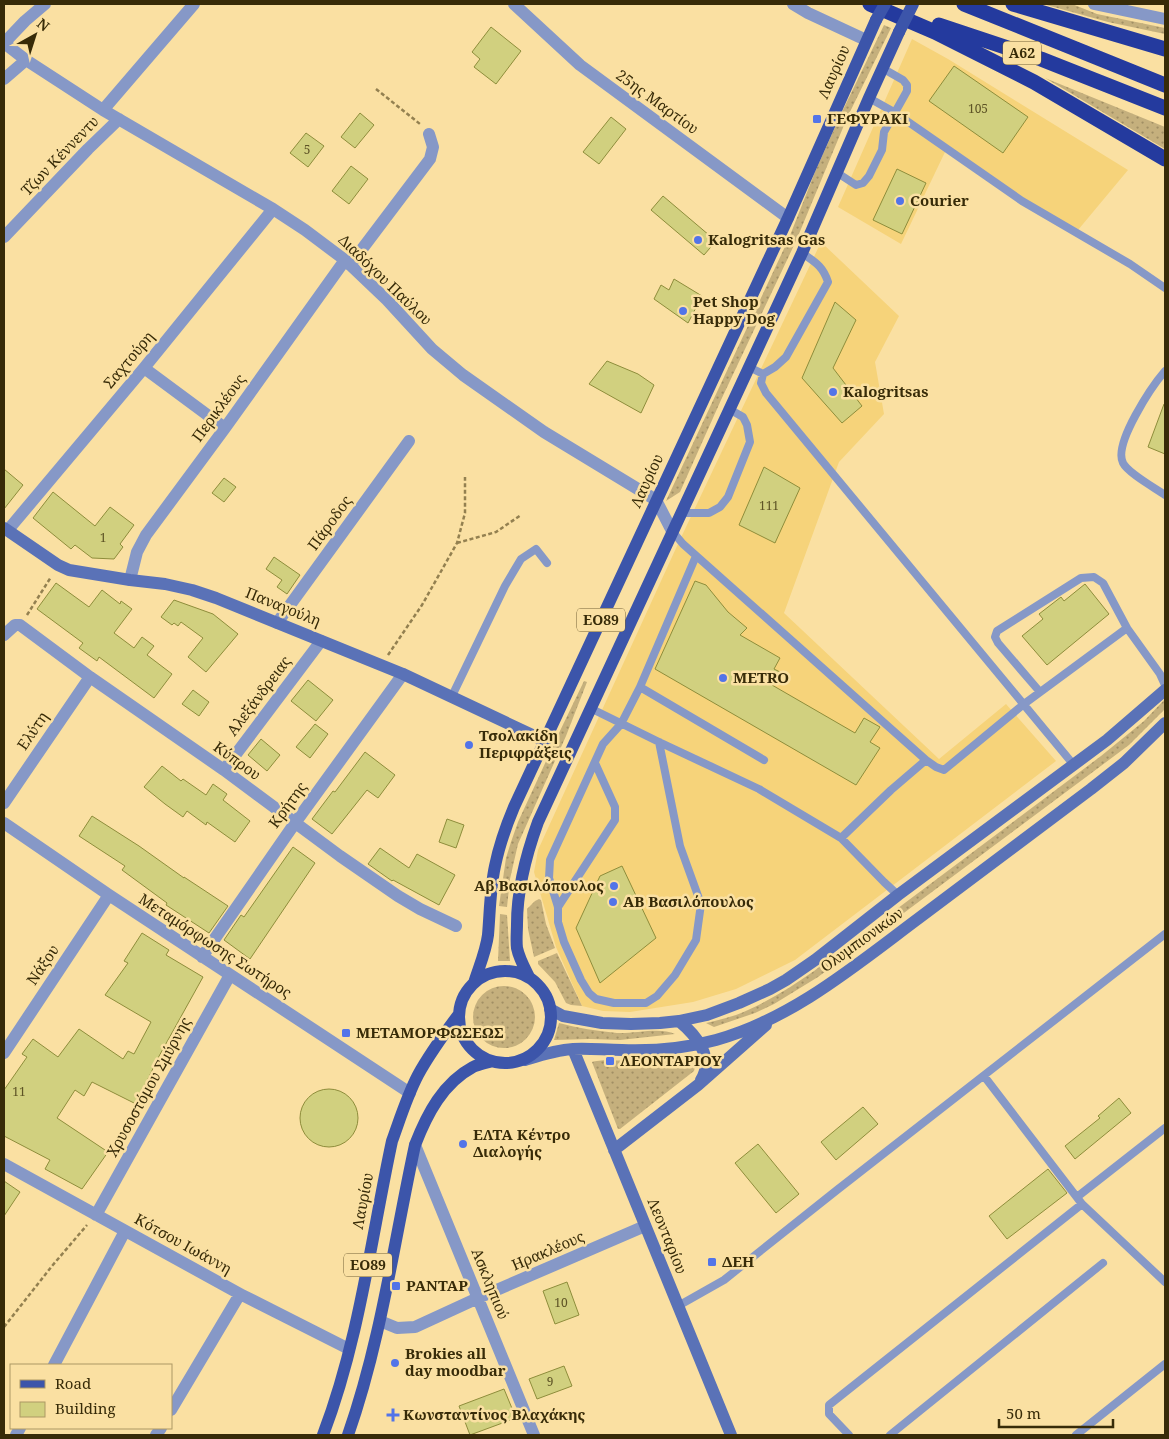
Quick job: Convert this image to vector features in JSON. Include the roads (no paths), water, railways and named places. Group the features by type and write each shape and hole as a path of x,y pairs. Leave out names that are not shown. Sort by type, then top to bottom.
{"highway":[{"path":"870,4 935,32 1034,82 1165,159"},
{"name":"Α62","path":"876,4 1041,59 1165,108"},
{"name":"Α62","path":"964,4 1165,85"},
{"path":"1013,4 1165,49"}],"main road":[{"name":"Λαυρίου","path":"474,983 485,949 494,866 514,807 788,218 866,40 884,4"},
{"name":"ΕΟ89","path":"550,1009 544,994 529,977 520,959 517,947 518,893 521,875 538,822 802,253 882,68 913,4"},
{"name":"Παναγούλη","path":"6,529 58,566 69,570 165,584 216,598 381,664 545,741"},
{"name":"Ολυμπιονικών","path":"550,1009 563,1016 602,1023 645,1024 679,1021 707,1015 732,1006 786,980 1107,740 1165,690"},
{"name":"Ολυμπιονικών","path":"525,1060 550,1052 574,1049 657,1049 699,1043 737,1033 774,1018 819,991 872,954 1091,789 1124,763 1165,723"},
{"name":"Λαυρίου","path":"323,1435 340,1384 357,1318 392,1141 410,1094 430,1055 459,1014 464,997 482,975 500,969 519,972 529,977"},
{"path":"525,1060 545,1039 550,1024 550,1009"},
{"path":"459,1014 464,1039 473,1050 492,1061"},
{"path":"614,1150 698,1085 774,1018"},
{"path":"679,1021 694,1035 706,1059 707,1065 704,1075 698,1085"},
{"name":"Λεονταρίου","path":"574,1049 730,1435"},
{"name":"ΕΟ89","path":"348,1435 362,1394 380,1321 415,1145 423,1124 433,1105 441,1095 457,1078 474,1066 492,1061 513,1063 525,1060"}],"street":[{"path":"4,43 45,4"},
{"name":"Τζων Κέννεντυ","path":"103,110 194,4"},
{"name":"25ης Μαρτίου","path":"514,4 580,65 788,218"},
{"path":"793,4 866,40"},
{"path":"1094,4 1165,19"},
{"name":"Διαδόχου Παύλου","path":"4,43 26,60 103,110 273,209 305,230 347,262 387,300 432,349 463,375 544,432 656,500"},
{"path":"4,80 26,60"},
{"name":"Τζων Κέννεντυ","path":"4,237 119,119"},
{"name":"Περικλέους","path":"130,580 137,552 146,535 347,262 430,159 434,147 429,134"},
{"name":"Σαχτούρη","path":"6,529 144,368 273,209"},
{"path":"144,368 225,428"},
{"name":"Πάροδος","path":"278,623 409,441"},
{"path":"656,500 672,531"},
{"name":"Κύπρου","path":"4,634 15,625 20,625 90,677 224,770 340,856 398,896 456,926"},
{"name":"Αλεξάνδρειας","path":"224,770 321,641"},
{"name":"Κρήτης","path":"202,957 295,823 403,674"},
{"name":"Ελύτη","path":"4,803 90,677"},
{"name":"Μεταμόρφωσης Σωτήρος","path":"4,823 109,895 410,1094"},
{"name":"Νάξου","path":"4,1053 109,895"},
{"name":"Χρυσοστόμου Σμύρνης","path":"96,1215 230,975"},
{"name":"Ασκληπιού","path":"415,1145 534,1435"},
{"name":"Κότσου Ιωάννη","path":"4,1164 240,1294 349,1349"},
{"name":"Ηρακλέους","path":"380,1321 397,1328 414,1327 645,1226"},
{"path":"55,1364 125,1231"},
{"path":"172,1408 240,1294"}],"lane":[{"path":"836,172 856,185 863,184 882,150 884,132 907,91 907,85 903,80 882,68"},
{"path":"869,98 894,112 1022,201 1130,264 1165,288"},
{"path":"802,253 819,265 825,272 828,282 786,356 775,367 763,374 761,383 766,393 1074,764"},
{"path":"749,367 763,374"},
{"path":"1165,371 1139,407 1121,451 1122,463 1132,473 1165,495"},
{"path":"680,513 709,513 720,507 728,498 750,442 747,425 743,417 729,409"},
{"path":"672,531 696,556 926,760 944,770 1024,704 1126,628"},
{"path":"452,696 504,586 522,559 536,549 547,563"},
{"path":"659,742 680,846 701,904 696,940 675,975 657,996 646,1003 614,1004 596,999 589,992 581,980 564,942 558,922 558,907 549,878 550,860 603,744 621,724 640,687 696,556"},
{"path":"1040,692 998,643 995,637 997,631 1081,578 1094,577 1102,583 1126,628 1160,674 1165,685"},
{"path":"640,687 764,760"},
{"path":"590,708 759,789 841,838 898,895"},
{"path":"841,838 891,790 926,760"},
{"path":"558,907 615,820 616,807 595,763"},
{"path":"678,1306 724,1280 1165,934"},
{"path":"984,1076 1079,1200 1165,1282"},
{"path":"849,1435 829,1414 829,1405 1165,1128"},
{"path":"890,1435 1103,1264"},
{"path":"1076,1435 1165,1364"}],"place":[{"name":"ΓΕΦΥΡΑΚΙ","path":"817,119"},
{"name":"Courier","path":"900,201"},
{"name":"Kalogritsas Gas","path":"698,240"},
{"name":"Pet Shop Happy Dog","path":"683,311"},
{"name":"Kalogritsas","path":"833,392"},
{"name":"METRO","path":"723,678"},
{"name":"Τσολακίδη Περιφράξεις","path":"469,745"},
{"name":"Αβ Βασιλόπουλος","path":"614,886"},
{"name":"ΑΒ Βασιλόπουλος","path":"613,902"},
{"name":"ΜΕΤΑΜΟΡΦΩΣΕΩΣ","path":"346,1033"},
{"name":"ΛΕΟΝΤΑΡΙΟΥ","path":"610,1061"},
{"name":"ΕΛΤΑ Κέντρο Διαλογής","path":"463,1144"},
{"name":"ΔΕΗ","path":"712,1262"},
{"name":"ΡΑΝΤΑΡ","path":"396,1286"},
{"name":"Brokies all day moodbar","path":"395,1363"},
{"name":"Κωνσταντίνος Βλαχάκης","path":"393,1415"}]}
